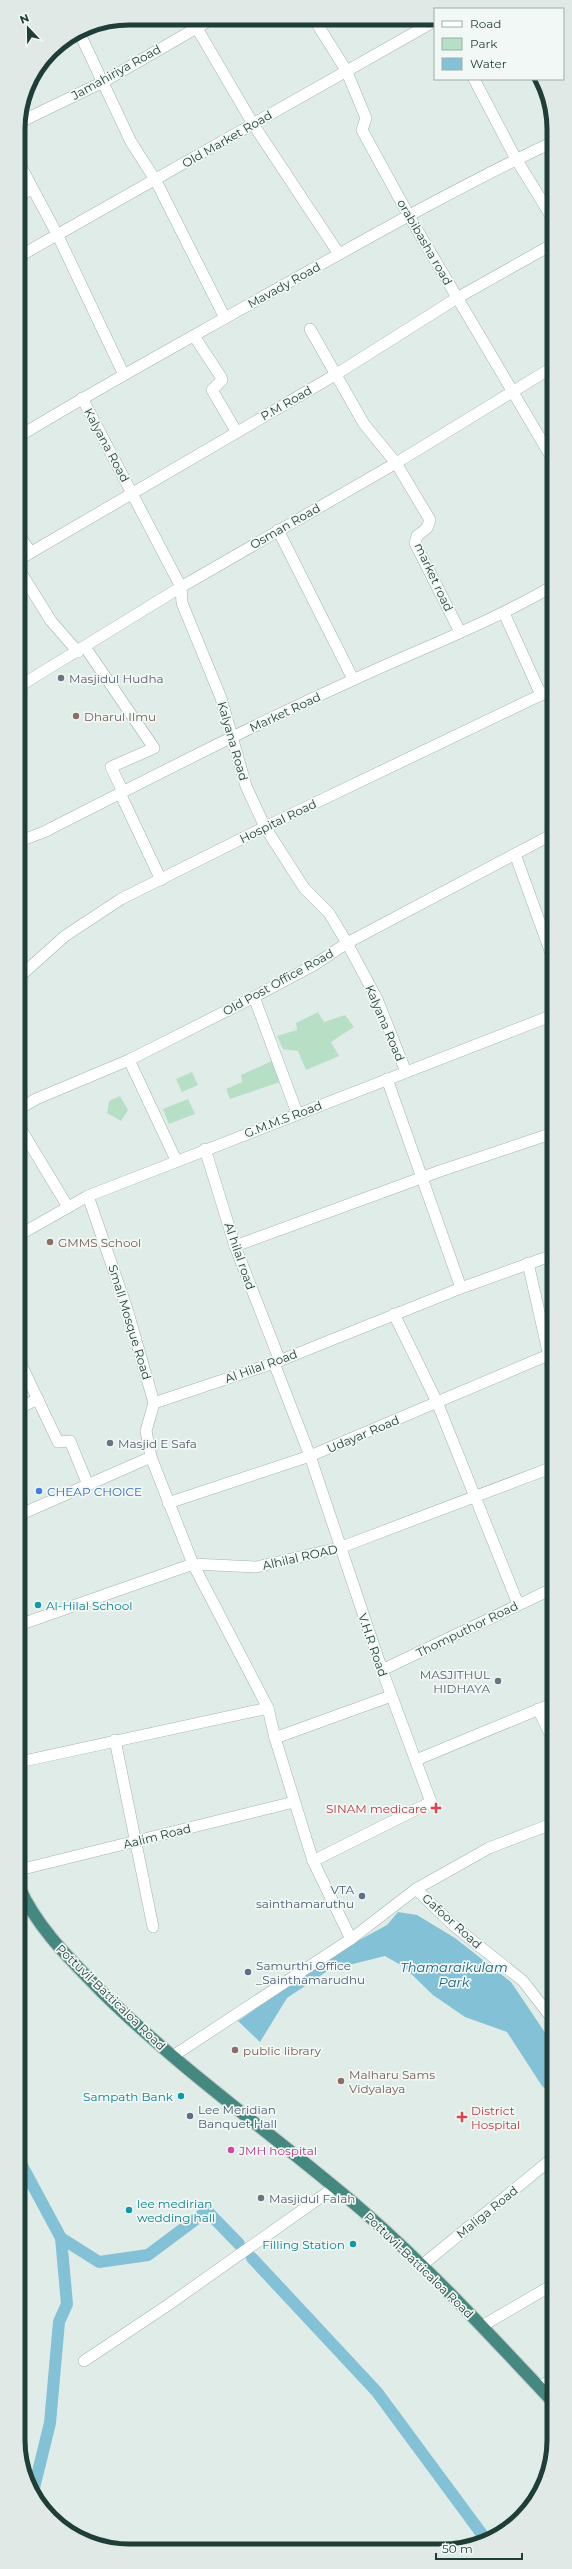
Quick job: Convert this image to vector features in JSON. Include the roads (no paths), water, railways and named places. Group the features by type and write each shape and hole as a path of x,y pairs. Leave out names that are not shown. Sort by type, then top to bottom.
{"highway":[{"name":"Pottuvil-Batticaloa Road","path":"25,1901 56,1945 129,2018 173,2056 335,2187 421,2266 482,2326 547,2396"}],"street":[{"name":"Jamahiriya Road","path":"26,119 103,82 189,25"},
{"path":"196,25 253,124 339,254"},
{"name":"orabibasha road","path":"318,25 346,70 366,118 362,130 409,216 511,392 547,450"},
{"name":"Old Market Road","path":"25,253 156,181 346,70 428,25"},
{"path":"81,37 131,142 156,181 225,318"},
{"path":"475,80 516,159 547,209"},
{"name":"Mavady Road","path":"25,433 82,398 339,254 516,159 547,145"},
{"path":"25,176 58,236 124,375"},
{"path":"25,192 32,190"},
{"name":"P.M Road","path":"25,556 134,494 236,431 335,375 457,298 547,247"},
{"path":"310,329 364,424 396,463"},
{"path":"194,336 221,377 222,380 212,390 236,431"},
{"name":"Osman Road","path":"25,683 82,650 181,587 396,463 547,371"},
{"name":"Kalyana Road","path":"82,398 134,494 181,587 182,603 221,698 246,786 266,826 304,888 330,913 347,943 377,999 406,1072"},
{"name":"market road","path":"396,463 430,520 427,528 416,536 415,543 460,632"},
{"path":"278,530 353,679"},
{"path":"25,544 31,552"},
{"path":"25,579 51,621 82,650 154,748 111,767 161,880"},
{"name":"Market Road","path":"25,839 231,737 353,679 504,613 547,589"},
{"path":"504,613 541,695"},
{"name":"Hospital Road","path":"25,972 65,936 121,900 266,826 547,692"},
{"name":"Old Post Office Road","path":"25,1105 36,1099 129,1060 254,998 314,965 347,943 547,837"},
{"path":"515,854 547,942"},
{"path":"254,998 297,1113"},
{"name":"G.M.M.S Road","path":"25,1232 88,1196 176,1160 547,1017"},
{"path":"129,1060 176,1160"},
{"name":"Kalyana Road","path":"387,1079 420,1178 461,1288"},
{"path":"235,1246 420,1178 547,1135"},
{"path":"25,1137 68,1207"},
{"name":"Al hilal road","path":"205,1149 235,1246 277,1362"},
{"name":"Small Mosque Road","path":"88,1196 128,1309 154,1403"},
{"name":"Al Hilal Road","path":"154,1403 277,1362 394,1314 547,1257"},
{"path":"528,1263 547,1338"},
{"path":"394,1314 437,1402 518,1604"},
{"name":"Udayar Road","path":"168,1504 310,1456 547,1356"},
{"name":"V.H.R Road","path":"277,1362 310,1456 339,1548 391,1696 431,1802 313,1861"},
{"path":"25,1372 58,1442 70,1441 88,1486"},
{"path":"25,1405 38,1399"},
{"path":"154,1403 146,1431 151,1457 168,1504 193,1564 268,1708 275,1738 313,1861 351,1939"},
{"path":"25,1512 151,1457"},
{"name":"Alhilal ROAD","path":"25,1623 193,1564 256,1567 339,1548 547,1470"},
{"name":"Thomputhor Road","path":"382,1670 547,1591"},
{"path":"275,1738 391,1696"},
{"path":"416,1760 547,1706"},
{"path":"25,1761 268,1708"},
{"path":"538,1709 547,1728"},
{"path":"115,1740 153,1926"},
{"name":"Aalim Road","path":"25,1869 294,1802"},
{"path":"173,2056 351,1939 416,1889 489,1848 547,1826"},
{"name":"Gafoor Road","path":"416,1889 453,1925 523,1981 547,2012"},
{"name":"Maliga Road","path":"421,2266 547,2163"},
{"path":"84,2361 174,2301 335,2187"},
{"path":"482,2326 547,2288"},
{"path":"539,2387 547,2382"}],"water":[{"name":"Thamaraikulam Park","path":"398,1912 417,1915 455,1938 511,1982 547,2036 547,2090 542,2086 507,2032 465,2017 433,1995 404,1967 385,1956 329,1970 287,1998 260,2042 238,2021 341,1950 387,1925"}],"waterway":[{"path":"25,2171 61,2238 67,2304 59,2322 50,2423 35,2484"},
{"path":"61,2238 99,2262 148,2255 207,2211 239,2244"},
{"path":"252,2258 377,2392 483,2535"}],"place":[{"name":"Masjidul Hudha","path":"61,678"},
{"name":"Dharul Ilmu","path":"76,716"},
{"name":"GMMS School","path":"50,1242"},
{"name":"Masjid E Safa","path":"110,1443"},
{"name":"CHEAP CHOICE","path":"39,1491"},
{"name":"Al-Hilal School","path":"38,1605"},
{"name":"MASJITHUL HIDHAYA","path":"498,1681"},
{"name":"SINAM medicare","path":"436,1808"},
{"name":"VTA sainthamaruthu","path":"362,1896"},
{"name":"Samurthi Office _Sainthamarudhu","path":"248,1972"},
{"name":"public library","path":"235,2050"},
{"name":"Malharu Sams Vidyalaya","path":"341,2081"},
{"name":"Sampath Bank","path":"181,2096"},
{"name":"Lee Meridian Banquet Hall","path":"190,2116"},
{"name":"District Hospital","path":"462,2117"},
{"name":"JMH hospital","path":"231,2150"},
{"name":"Masjidul Falah","path":"261,2198"},
{"name":"lee medirian wedding hall","path":"129,2210"},
{"name":"Filling Station","path":"353,2244"}]}
